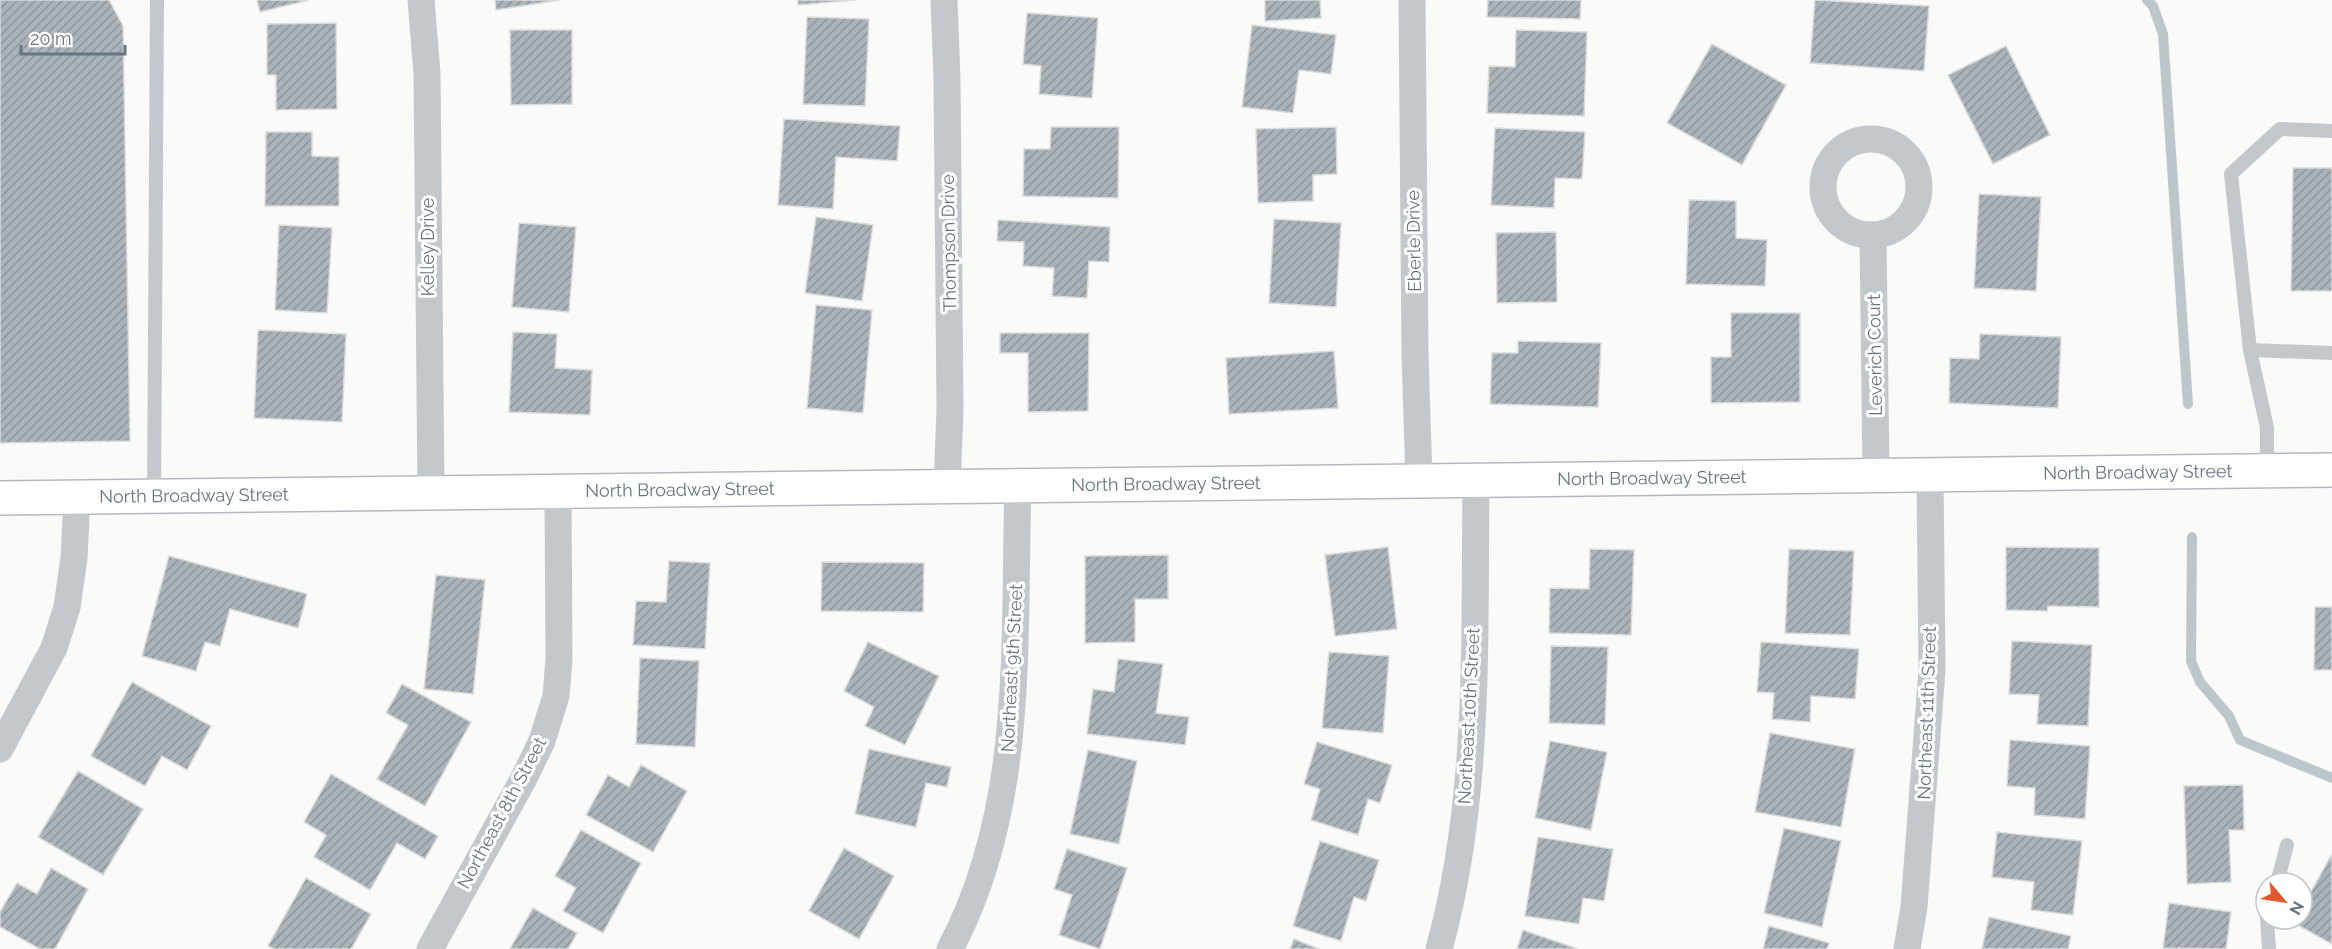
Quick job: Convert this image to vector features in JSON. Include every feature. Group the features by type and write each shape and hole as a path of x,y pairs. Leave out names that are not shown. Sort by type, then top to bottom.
{"main road":[{"name":"North Broadway Street","path":"0,498 2332,470"}],"street":[{"name":"Kelley Drive","path":"421,0 427,73 431,493"},
{"name":"Thompson Drive","path":"944,0 947,79 950,410 947,487"},
{"name":"Eberle Drive","path":"1412,0 1419,481"},
{"name":"Leverich Court","path":"1873,235 1876,476"},
{"name":"Northeast 11th Street","path":"1907,949 1914,907 1932,670 1930,475"},
{"name":"Northeast 10th Street","path":"1439,949 1447,920 1469,778 1476,481"},
{"name":"Northeast 9th Street","path":"950,949 966,919 978,885 992,832 1012,731 1017,616 1018,487"},
{"name":"Northeast 8th Street","path":"430,949 523,780 542,741 556,696 559,659 558,492"},
{"path":"0,749 54,648 68,598 74,558 77,498"}],"lane":[{"path":"154,497 158,0"},
{"path":"2267,471 2267,428 2250,350 2231,174 2280,129 2332,131"},
{"path":"2250,350 2332,353"},
{"path":"2280,871 2287,845"},
{"path":"2268,931 2269,949"}],"building":[{"path":"0,0 109,0 123,26 130,441 0,443"},
{"path":"257,0 309,0 260,12"},
{"path":"495,0 560,0 496,10"},
{"path":"798,0 856,0 798,5"},
{"path":"1265,0 1320,0 1321,18 1265,21"},
{"path":"1488,0 1581,0 1580,19 1487,17"},
{"path":"1815,0 1929,6 1924,71 1810,63"},
{"path":"1027,13 1098,18 1092,98 1039,94 1041,66 1023,64"},
{"path":"807,17 869,19 865,106 803,104"},
{"path":"336,23 337,109 276,110 276,75 267,75 267,24"},
{"path":"1252,25 1336,35 1331,74 1299,70 1293,113 1242,107"},
{"path":"510,30 572,30 572,104 511,105"},
{"path":"1516,30 1587,32 1584,116 1487,113 1489,66 1515,67"},
{"path":"1712,44 1786,85 1742,165 1667,123"},
{"path":"2006,46 2050,135 1993,164 1948,75"},
{"path":"784,119 900,126 897,161 836,157 833,209 778,205"},
{"path":"1051,127 1119,127 1118,198 1023,196 1024,149 1050,149"},
{"path":"1336,127 1337,174 1313,175 1313,201 1258,203 1256,129"},
{"path":"1495,128 1585,132 1582,179 1555,178 1554,208 1491,205"},
{"path":"266,132 312,132 312,156 339,157 339,206 265,206"},
{"path":"2293,168 2332,168 2332,291 2291,291"},
{"path":"1979,194 2041,197 2036,291 1974,288"},
{"path":"1689,200 1736,201 1736,238 1767,240 1765,286 1686,284"},
{"path":"816,217 873,225 862,301 805,293"},
{"path":"1274,219 1341,223 1336,307 1269,303"},
{"path":"998,220 1110,227 1109,262 1089,261 1087,298 1052,296 1054,268 1023,266 1024,242 997,241"},
{"path":"519,223 576,227 569,312 512,307"},
{"path":"279,225 332,228 327,313 275,310"},
{"path":"1556,232 1557,302 1497,303 1496,233"},
{"path":"816,305 872,310 863,413 807,408"},
{"path":"1731,313 1800,313 1800,402 1711,403 1711,357 1731,357"},
{"path":"258,330 346,334 342,422 254,418"},
{"path":"513,332 557,334 555,368 592,370 590,415 509,412"},
{"path":"1000,333 1089,333 1088,411 1028,412 1028,353 1000,353"},
{"path":"1980,334 2061,337 2058,408 1949,403 1950,358 1979,359"},
{"path":"1518,341 1601,343 1598,407 1490,404 1492,353 1518,353"},
{"path":"1334,351 1338,408 1229,414 1226,358"},
{"path":"1388,547 1397,629 1335,636 1325,555"},
{"path":"2006,547 2099,548 2099,607 2048,606 2047,611 2006,610"},
{"path":"1590,549 1634,550 1631,635 1549,633 1550,588 1589,589"},
{"path":"1789,549 1854,551 1850,635 1785,633"},
{"path":"1168,555 1168,599 1135,599 1135,642 1085,643 1085,556"},
{"path":"169,556 307,594 298,628 230,609 220,646 205,642 196,671 142,656"},
{"path":"669,561 710,563 705,649 633,645 636,601 666,602"},
{"path":"822,562 924,563 923,612 821,611"},
{"path":"436,575 485,580 473,694 424,689"},
{"path":"2315,607 2332,607 2332,670 2314,670"},
{"path":"2012,641 2092,645 2088,726 2037,724 2039,695 2009,694"},
{"path":"868,642 939,676 905,745 865,726 874,707 844,691"},
{"path":"1761,642 1859,649 1855,699 1811,696 1810,722 1772,719 1774,693 1757,692"},
{"path":"1551,646 1608,647 1605,725 1549,723"},
{"path":"1329,652 1389,656 1383,733 1322,728"},
{"path":"640,658 699,661 695,747 636,744"},
{"path":"1118,659 1163,664 1156,713 1189,717 1185,745 1087,734 1093,689 1114,692"},
{"path":"132,682 211,726 187,770 162,756 145,786 91,756"},
{"path":"402,684 471,722 425,806 377,779 408,725 386,713"},
{"path":"1770,733 1855,749 1841,827 1755,812"},
{"path":"2010,740 2090,746 2085,819 2034,815 2035,788 2007,786"},
{"path":"1550,741 1607,752 1591,830 1535,818"},
{"path":"1317,742 1392,765 1380,803 1368,799 1358,835 1311,820 1320,789 1304,784"},
{"path":"869,749 951,767 947,787 926,783 916,827 855,814"},
{"path":"1088,750 1137,761 1119,844 1070,834"},
{"path":"641,765 687,791 653,852 586,815 608,775 629,787"},
{"path":"78,771 143,809 103,875 38,837"},
{"path":"331,774 438,836 425,859 397,843 370,890 314,857 326,835 304,822"},
{"path":"2243,785 2244,830 2229,830 2231,882 2187,884 2184,786"},
{"path":"1784,828 1841,841 1822,927 1764,913"},
{"path":"581,830 641,863 603,933 563,911 576,888 555,876"},
{"path":"1997,832 2082,841 2073,915 2031,910 2034,882 1992,877"},
{"path":"1538,837 1613,849 1604,901 1583,898 1579,924 1525,916"},
{"path":"1320,841 1379,860 1366,901 1354,897 1341,941 1293,926"},
{"path":"844,848 894,876 859,939 809,911"},
{"path":"1067,849 1127,868 1100,949 1059,935 1072,895 1054,889"},
{"path":"2332,854 2332,944 2308,931 2314,931 2314,886"},
{"path":"51,868 88,889 55,949 40,949 0,927 0,912 17,883 37,894"},
{"path":"306,878 371,914 351,949 274,949 268,946"},
{"path":"2169,903 2231,912 2226,949 2163,948"},
{"path":"533,908 577,933 568,949 510,949"},
{"path":"1989,917 2071,936 2068,949 1982,949"},
{"path":"1769,926 1829,943 1827,949 1763,949"},
{"path":"1523,930 1578,949 1517,949"},
{"path":"1294,939 1319,949 1290,949"}],"waterway":[{"path":"2147,0 2153,6 2163,34 2188,404"},
{"path":"2192,537 2191,661 2200,682 2229,716 2240,740 2332,778"}]}
